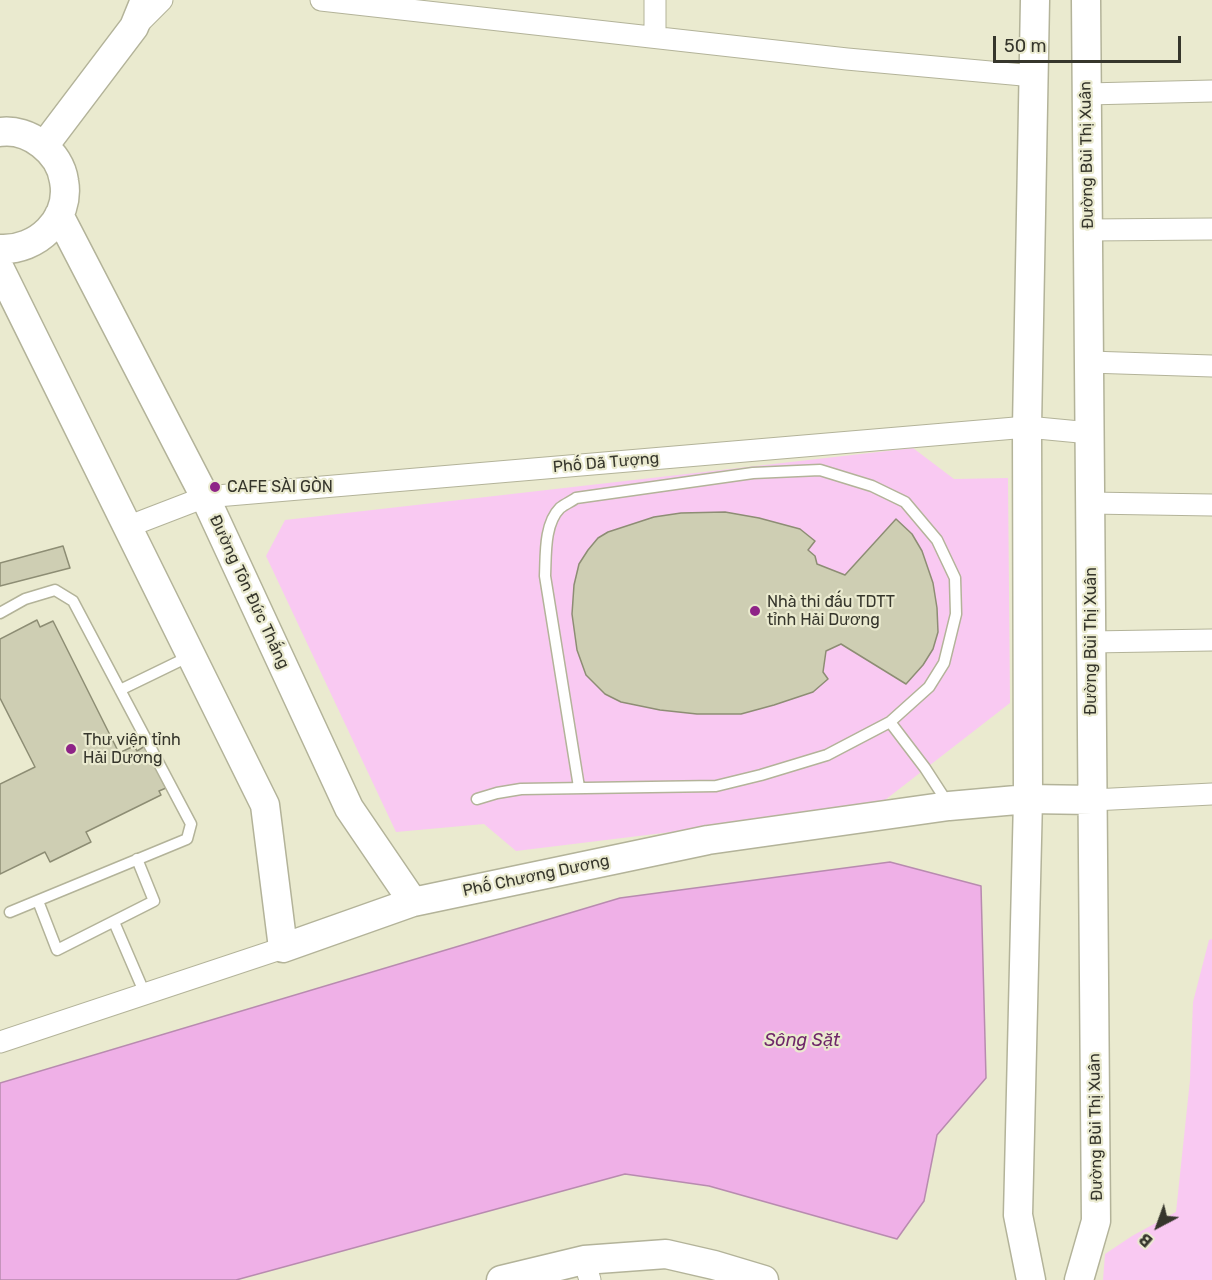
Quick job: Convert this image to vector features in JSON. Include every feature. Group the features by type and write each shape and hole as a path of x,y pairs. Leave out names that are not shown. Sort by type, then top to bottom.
{"street":[{"path":"134,27 146,0"},
{"path":"44,146 134,27 162,0"},
{"path":"321,0 847,59 1034,76"},
{"path":"655,0 655,37"},
{"path":"1031,1280 1018,1215 1028,799 1027,427 1035,0"},
{"name":"Đường Bùi Thị Xuân","path":"1079,1280 1096,1221 1086,0"},
{"path":"1087,94 1212,91"},
{"path":"0,249 28,246 50,230 63,207 64,181 54,156 44,146 35,138 3,124"},
{"name":"Đường Tôn Đức Thắng","path":"59,215 205,498 349,808 413,902"},
{"path":"1088,230 1212,229"},
{"path":"0,269 265,805 283,948"},
{"path":"1089,362 1212,366"},
{"name":"Phố Dã Tượng","path":"128,527 205,498 1027,427 1090,433"},
{"path":"1090,503 1212,505"},
{"path":"1091,642 1212,640"},
{"path":"1093,800 1212,794"},
{"name":"Phố Chương Dương","path":"0,1042 283,948 413,902 708,840 949,806 1028,799 1093,800"},
{"path":"501,1280 587,1270 666,1254 715,1272 764,1280"}],"lane":[{"path":"477,799 496,792 521,789 716,786 827,755 890,722 929,687 944,663 956,614 955,578 937,540 905,502 872,486 819,470 753,473 576,498 560,508 551,523 546,545 545,576 579,787"},
{"path":"0,613 25,599 56,590 73,601 191,824 187,839 10,912"},
{"path":"120,690 191,655"},
{"path":"890,722 925,768 949,806"},
{"path":"38,901 57,950 154,901 138,859"},
{"path":"114,922 145,994"}],"shaded area":[{"path":"913,448 954,479 1008,478 1010,703 876,807 516,851 484,824 396,832 266,556 285,520"},
{"path":"1212,939 1212,1280 1103,1280 1105,1254 1176,1212 1190,1080 1193,1002 1209,940"}],"water":[{"name":"Sông Sặt","path":"890,862 981,886 986,1078 937,1135 924,1201 897,1239 709,1186 625,1174 236,1280 0,1280 0,1083 620,898"}],"building":[{"name":"Nhà thi đấu TDTT tỉnh Hải Dương","path":"725,512 800,529 815,541 808,550 815,556 817,564 845,575 896,519 912,534 922,551 933,583 938,632 933,649 923,665 906,684 841,644 826,651 823,672 828,679 813,692 741,714 697,714 660,710 621,702 605,694 586,675 577,650 572,614 574,585 579,564 588,550 598,538 608,532 654,517 681,513"},
{"path":"63,546 70,568 0,586 0,563"},
{"name":"Thư viện tỉnh Hải Dương","path":"37,620 40,627 53,621 119,753 134,746 137,751 145,746 166,788 159,791 161,795 86,832 91,842 50,862 45,852 0,874 0,784 35,767 0,698 0,639"}],"place":[{"name":"CAFE SÀI GÒN","path":"215,487"},
{"name":"Nhà thi đấu TDTT tỉnh Hải Dương","path":"755,611"},
{"name":"Thư viện tỉnh Hải Dương","path":"71,749"}]}
